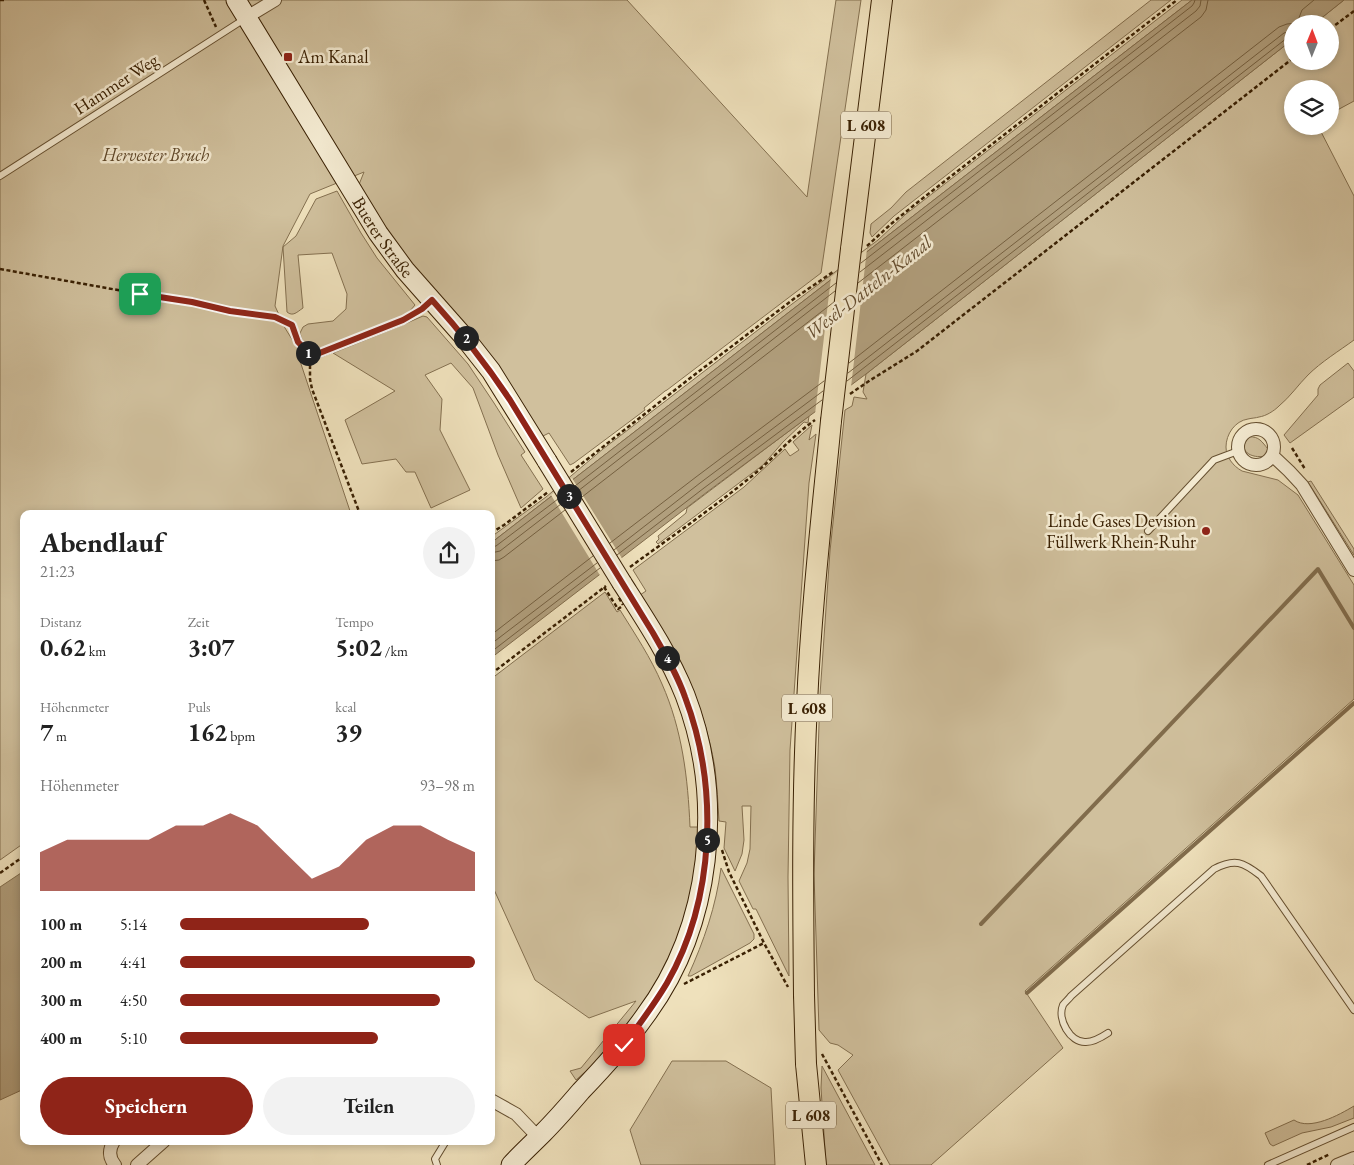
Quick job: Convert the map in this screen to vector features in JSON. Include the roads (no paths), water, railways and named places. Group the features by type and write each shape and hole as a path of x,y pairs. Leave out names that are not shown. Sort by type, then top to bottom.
{"main road":[{"name":"L 608","path":"816,1165 806,1064 804,995 803,835 807,703 826,418 858,248 882,0"}],"street":[{"name":"Buerer Straße","path":"236,0 370,221 398,261 466,338 491,371 621,578 653,633 670,663 694,722 706,789 707,840 703,878 688,935 667,983 647,1015 624,1045 538,1137"},
{"path":"247,18 275,0"},
{"path":"1256,429 1268,433 1274,443 1272,455 1263,464 1251,465 1245,462 1238,451 1240,439 1249,430 1256,429"},
{"path":"1272,455 1302,485 1354,570"},
{"path":"495,1102 516,1114 538,1137 511,1165"},
{"path":"111,1164 109,1151 112,1145"},
{"path":"137,1165 160,1145"},
{"path":"1338,1165 1354,1158"}],"lane":[{"name":"Hammer Weg","path":"0,176 247,18"},
{"path":"292,325 298,342 312,356 403,320 422,309 432,300"},
{"path":"1148,531 1214,460 1238,451"},
{"path":"1108,1033 1099,1039 1084,1043 1074,1038 1062,1018 1063,1006 1071,996 1207,876 1224,864 1238,863 1248,865 1261,876 1354,1010"},
{"path":"1268,1165 1354,1127"},
{"path":"437,1165 435,1159 444,1145"}],"water":[{"name":"Wesel-Datteln-Kanal","path":"1192,0 1344,0 1325,15 1284,15 1284,46 866,374 707,492 495,655 495,540"},
{"path":"20,874 20,1091 0,1100 0,887"}],"waterway":[{"path":"981,924 1318,569 1354,628"},
{"path":"1027,993 1354,703"}],"place":[{"name":"Am Kanal","path":"288,57"},
{"name":"Linde Gases Devision Füllwerk Rhein-Ruhr","path":"1206,531"}],"park label":[{"name":"Hervester Bruch","path":"156,155"}]}
